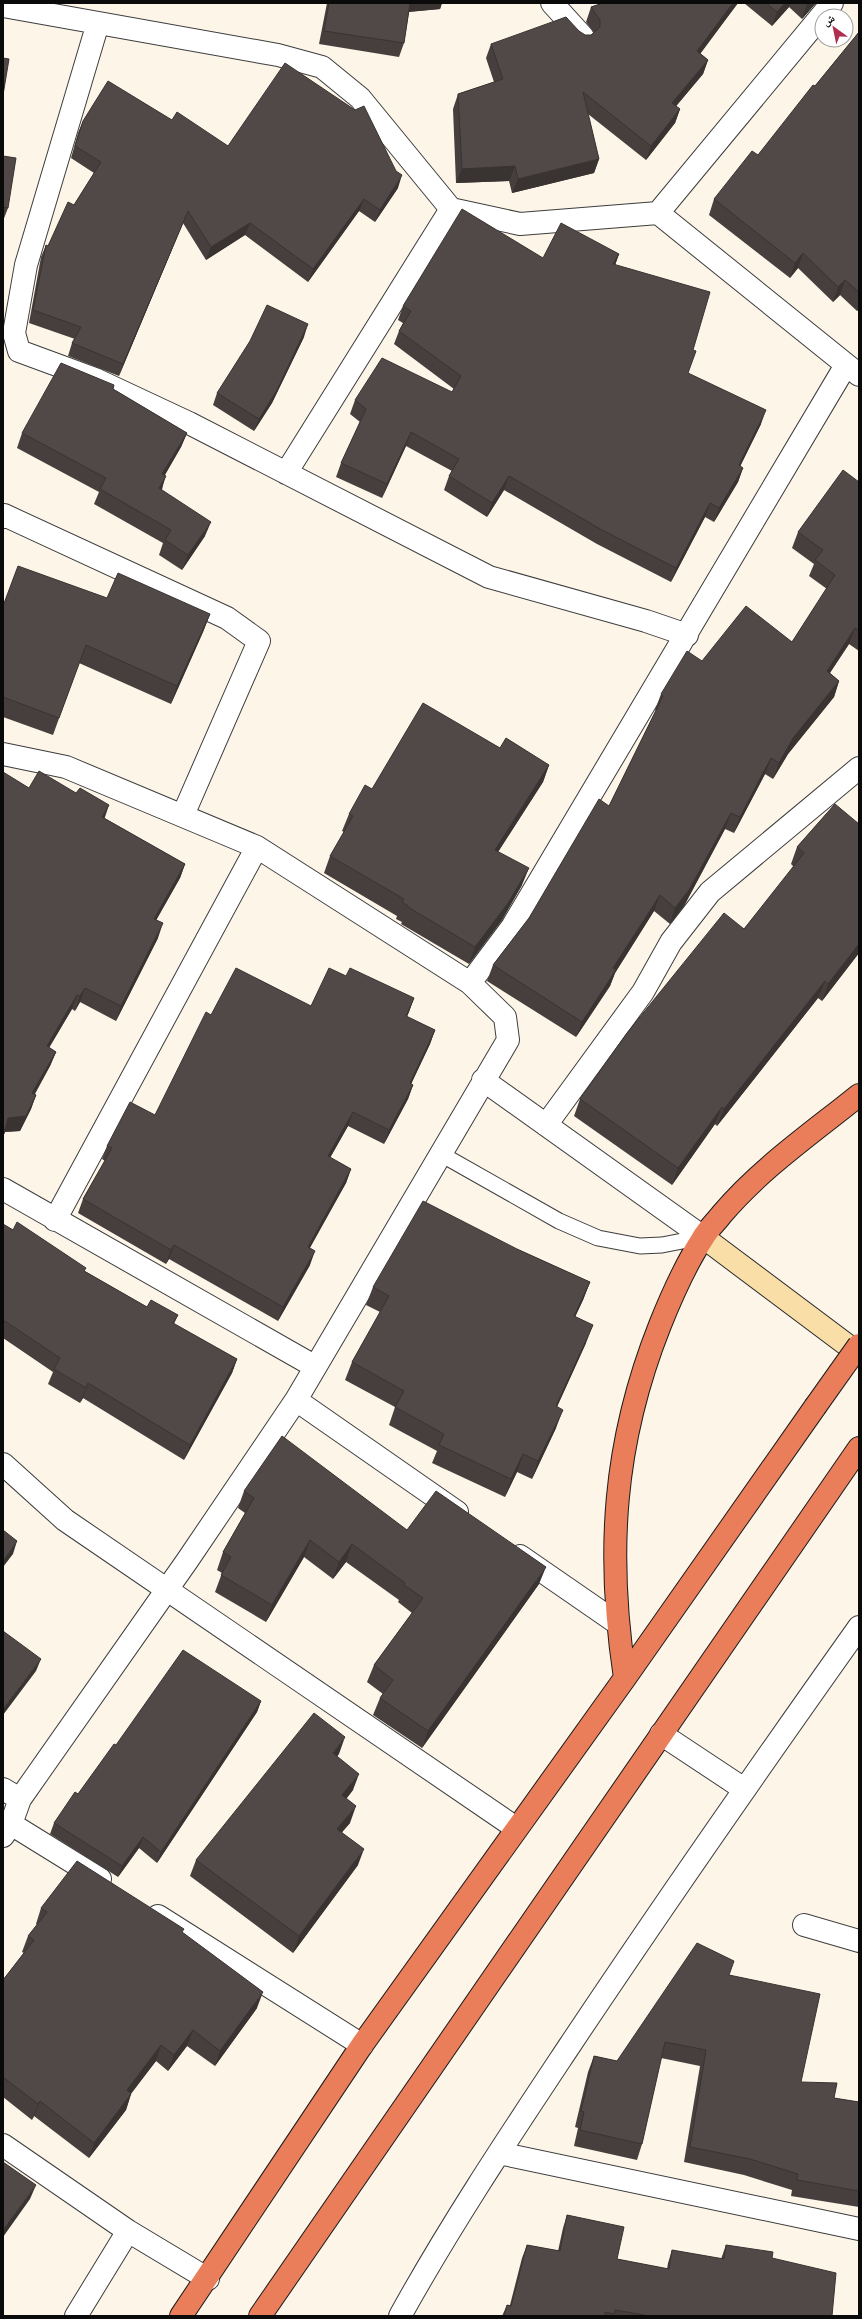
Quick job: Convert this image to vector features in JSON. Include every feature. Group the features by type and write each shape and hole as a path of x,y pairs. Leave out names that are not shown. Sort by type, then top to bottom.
{"highway":[{"path":"625,1678 617,1623 614,1556 618,1489 628,1423 647,1358 672,1296 703,1237 730,1205 759,1176 859,1095"},
{"path":"181,2316 208,2279 362,2045 516,1828 625,1678 859,1345"},
{"path":"260,2316 859,1448"},
{"path":"171,2316 208,2279"}],"street":[{"path":"552,3 583,38"},
{"path":"658,213 832,3"},
{"path":"3,6 278,55 322,67 360,98 451,209 520,224 658,213 852,370 687,635 512,927 470,983"},
{"path":"98,23 26,264 14,333 19,351 95,379 189,423 489,577 646,621 687,635"},
{"path":"286,473 451,209"},
{"path":"3,517 4,515 227,618 259,642 183,816"},
{"path":"3,754 66,766 257,847 470,983 505,1017 508,1040 439,1153 314,1366 296,1400 167,1588 11,1794 7,1830 119,1892"},
{"path":"546,1125 643,992 671,942 710,892 859,768"},
{"path":"55,1220 257,847"},
{"path":"483,1080 703,1237 859,1354"},
{"path":"3,1189 55,1220 314,1366"},
{"path":"296,1400 473,1523"},
{"path":"3,1464 66,1520 516,1828"},
{"path":"506,1546 617,1623"},
{"path":"400,2316 438,2248 626,1961 744,1789 859,1627"},
{"path":"661,1734 744,1789"},
{"path":"139,1904 362,2045"},
{"path":"804,1925 859,1941"},
{"path":"3,2145 128,2230 208,2279"},
{"path":"499,2154 859,2229"},
{"path":"76,2316 128,2230"}],"lane":[{"path":"439,1153 559,1221 598,1238 640,1246 662,1245 703,1237"}],"building":[{"path":"329,3 410,3 404,43 324,31"},
{"path":"603,3 733,3 697,51 708,60 672,103 680,109 651,146 583,92 599,159 518,179 515,166 462,169 458,94 503,79 491,44 566,17 579,31 585,35 591,35 600,27 600,20 591,7"},
{"path":"766,3 785,3 777,12"},
{"path":"859,32 859,292 845,280 838,287 803,253 795,263 714,199 752,151 758,155 813,85 815,86 846,48 854,48 854,38"},
{"path":"3,58 9,59 3,95"},
{"path":"285,63 355,110 364,106 396,171 402,175 380,210 364,199 313,269 250,223 211,247 188,211 123,364 72,343 81,327 33,310 46,245 48,246 68,202 74,205 101,162 75,146 83,121 108,81 172,120 177,112 228,146"},
{"path":"3,156 16,158 8,208 3,207"},
{"path":"462,209 543,258 561,223 619,254 613,264 710,292 693,350 696,351 688,373 766,410 739,465 743,468 719,508 710,503 676,568 602,530 509,476 492,503 449,476 459,459 411,432 387,484 341,463 366,409 355,400 382,358 452,392 461,376 399,331 411,311 403,306"},
{"path":"267,305 308,324 277,390 259,419 217,393 250,341"},
{"path":"61,363 114,385 113,389 187,433 162,474 166,476 159,488 211,522 188,555 165,540 171,530 100,489 106,478 22,433"},
{"path":"843,470 859,482 859,631 855,628 827,671 839,681 793,738 779,763 771,758 740,817 731,813 689,890 675,908 660,895 613,968 616,970 582,1022 493,965 529,918 599,799 609,806 663,696 661,694 687,651 702,661 746,606 792,642 835,575 815,560 823,550 798,532"},
{"path":"18,566 107,598 118,573 210,614 177,686 86,645 59,718 3,697 3,606"},
{"path":"423,703 500,748 506,738 549,765 495,850 529,868 508,903 475,947 408,907 402,902 404,899 330,856 353,816 349,814 365,785 372,789"},
{"path":"39,771 76,793 80,788 109,805 102,817 185,864 154,919 163,923 121,1006 85,988 80,996 77,995 47,1046 56,1052 32,1093 36,1095 26,1116 8,1118 3,1134 3,772 29,788"},
{"path":"835,804 859,824 859,944 828,984 825,981 724,1109 722,1107 678,1168 580,1099 627,1033 724,913 744,929 804,853 797,847"},
{"path":"236,968 311,1006 329,968 346,976 350,968 414,998 406,1016 435,1030 410,1083 413,1085 389,1130 353,1112 328,1156 351,1169 308,1247 315,1251 283,1307 174,1245 171,1250 83,1199 112,1148 107,1146 130,1102 155,1115 206,1012 211,1015"},
{"path":"423,1201 517,1249 590,1282 574,1316 593,1325 556,1406 563,1410 538,1461 523,1454 511,1479 439,1445 444,1434 395,1407 404,1391 352,1362 389,1296 373,1287"},
{"path":"17,1222 86,1268 84,1271 147,1307 151,1300 178,1315 173,1323 237,1359 190,1445 88,1383 86,1388 54,1369 60,1358 5,1321 3,1324 3,1224 13,1230"},
{"path":"282,1436 407,1530 436,1491 546,1567 428,1731 380,1698 393,1680 374,1665 423,1598 404,1585 405,1583 352,1544 339,1562 310,1540 272,1605 221,1575 231,1557 223,1552 254,1498 244,1491"},
{"path":"3,1530 17,1541 3,1561"},
{"path":"3,1631 41,1659 3,1709"},
{"path":"183,1650 261,1701 161,1852 143,1837 122,1866 54,1823 75,1792 78,1794 114,1744 116,1745"},
{"path":"314,1713 345,1737 333,1753 359,1774 342,1795 356,1806 337,1829 364,1849 299,1936 196,1860"},
{"path":"77,1861 184,1929 182,1932 263,1992 220,2051 193,2030 174,2055 161,2045 127,2090 131,2094 94,2143 40,2101 38,2104 3,2077 3,1980 34,1940 28,1936 47,1912 41,1908"},
{"path":"697,1943 734,1961 729,1975 820,1994 801,2082 837,2083 834,2098 859,2102 859,2191 797,2180 798,2174 750,2159 690,2147 706,2050 665,2042 642,2144 580,2130 584,2112 581,2111 594,2056 617,2061"},
{"path":"3,2162 36,2185 3,2230"},
{"path":"567,2215 624,2227 617,2259 669,2269 672,2250 724,2259 726,2245 773,2252 772,2258 836,2273 832,2316 650,2316 615,2310 614,2314 605,2312 605,2316 504,2316 507,2305 511,2306 527,2245 560,2251"}]}
